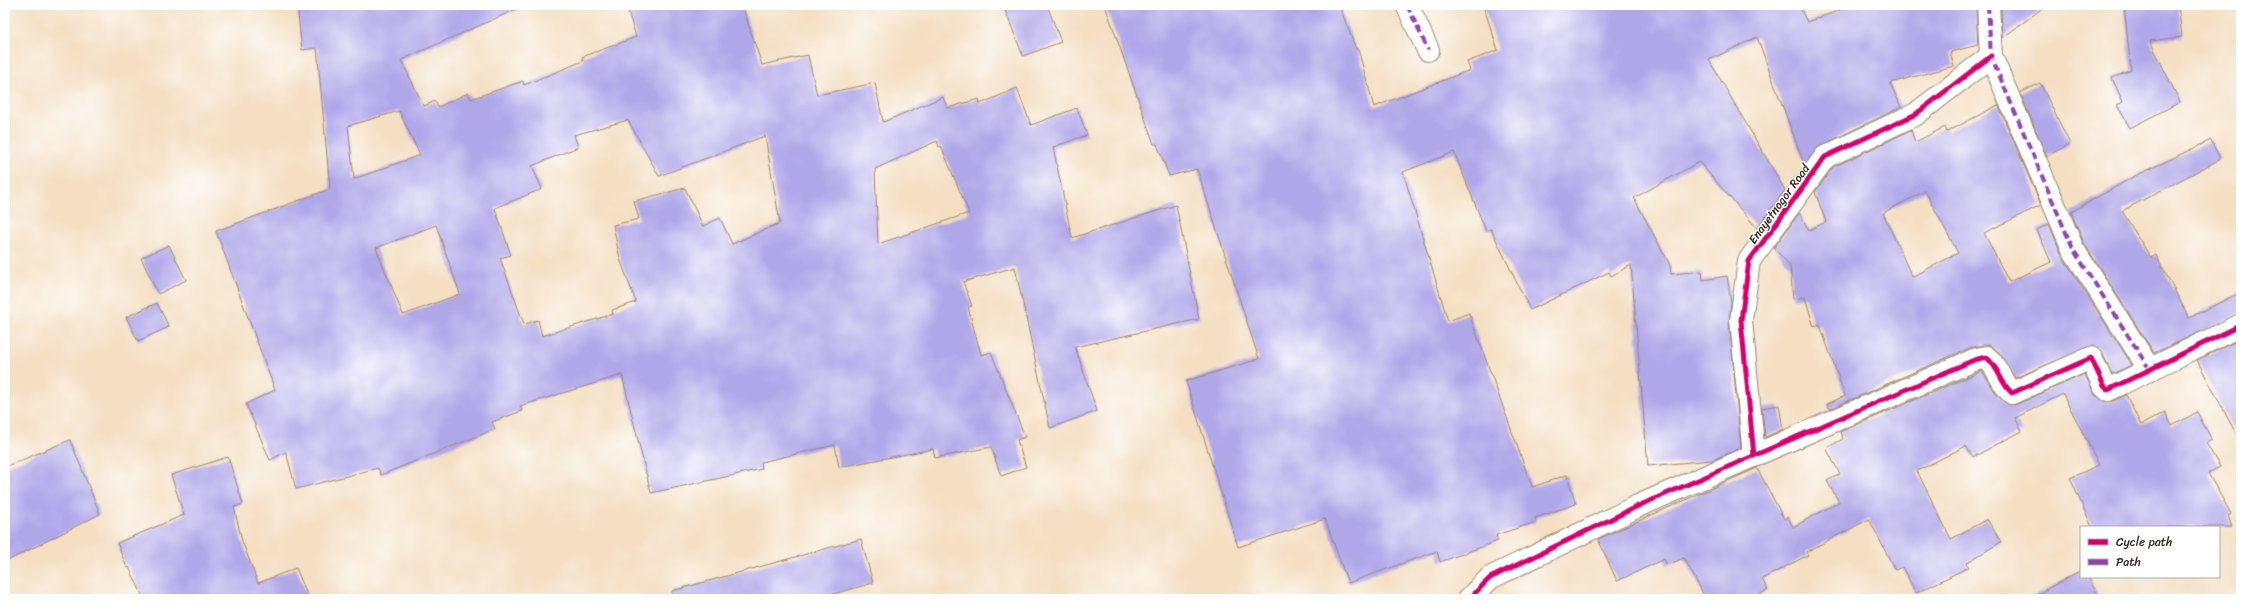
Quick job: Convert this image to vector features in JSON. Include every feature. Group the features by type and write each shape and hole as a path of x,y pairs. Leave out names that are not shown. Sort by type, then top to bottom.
{"street":[{"path":"1407,5 1428,50"},
{"path":"1988,5 1991,56 2073,250 2150,370"},
{"name":"Enayetnogor Road","path":"1754,456 1741,320 1749,261 1825,157 1916,114 1991,56"},
{"path":"1469,599 1490,578 1638,506 1986,357 1994,364 2007,389 2012,393 2092,358 2104,386 2108,390 2241,325"}],"building":[{"path":"297,5 526,5 401,60 424,106 435,101 438,107 468,93 471,99 523,81 524,85 583,61 582,57 636,37 626,5 742,5 762,65 808,55 817,95 875,83 883,122 943,97 947,108 979,99 980,104 1017,88 1031,125 1077,108 1087,135 1053,147 1072,238 1176,205 1199,319 1075,347 1097,411 1050,428 1015,267 963,282 972,306 968,307 981,355 991,352 1025,437 1017,440 1026,467 1001,476 991,447 935,458 933,449 839,467 835,445 761,462 762,469 651,493 622,375 520,406 522,411 492,422 495,429 381,475 378,468 296,489 286,452 270,460 246,404 275,390 216,231 330,189 317,48 302,50","holes":["399,111 420,155 354,179 348,126","628,120 659,176 765,136 780,223 732,244 720,218 703,226 685,188 634,201 639,219 613,225 620,259 636,302 612,310 613,314 542,336 538,320 524,324 500,258 511,255 495,208 542,189 532,166 578,147 574,135","937,141 939,147 941,146 969,213 878,244 875,169","436,225 460,294 403,315 376,248"]},
{"path":"1003,5 1047,5 1061,42 1023,56"},
{"path":"1105,5 1339,5 1356,49 1358,49 1374,107 1470,70 1467,62 1498,50 1483,5 1799,5 1807,22 1854,5 1976,5 1978,45 1950,52 1954,66 1890,83 1901,107 1820,146 1804,164 1757,37 1709,60 1785,190 1757,228 1699,162 1634,198 1670,265 1671,274 1702,271 1703,280 1727,276 1731,302 1729,321 1741,448 1712,460 1648,466 1631,265 1611,276 1609,272 1530,310 1491,229 1486,231 1454,152 1403,172 1448,321 1469,313 1532,487 1567,475 1576,504 1535,518 1536,522 1496,535 1498,541 1440,562 1437,551 1348,583 1325,519 1238,547 1186,381 1259,359 1197,169 1169,176 1157,144 1154,144"},
{"path":"2001,5 2047,5 2002,38"},
{"path":"2124,5 2178,5 2182,37 2150,41 2180,102 2130,128 2117,105 2123,102 2112,78 2131,70"},
{"path":"2040,83 2070,144 2047,156 2020,93"},
{"path":"1998,105 2041,205 1984,233 2009,282 2051,262 2037,230 2049,224 2062,256 2132,365 2112,374 2102,352 2098,348 2092,346 2015,378 1999,352 1989,345 1983,345 1969,348 1830,409 1827,404 1845,396 1820,325 1814,327 1805,297 1793,299 1790,266 1774,248 1799,213 1809,230 1826,222 1815,192 1833,167 1911,130 1915,142 1945,127 1947,132","holes":["1925,191 1958,253 1912,277 1883,213"]},
{"path":"2211,140 2220,159 2122,211 2151,258 2156,255 2189,318 2241,292 2241,313 2154,353 2084,243 2071,212 2133,177"},
{"path":"169,245 186,280 158,294 141,258"},
{"path":"157,303 169,327 138,341 126,317"},
{"path":"2241,339 2241,443 2197,360"},
{"path":"1982,371 1998,396 2009,405 2017,404 2085,374 2095,395 2106,402 2113,401 2126,395 2141,425 2165,412 2172,426 2197,412 2212,440 2206,443 2220,467 2208,473 2231,514 2228,516 2232,527 2092,526 2070,478 2099,465 2063,394 2015,418 2022,431 1973,457 1966,446 1917,471 1951,539 1987,519 2001,542 1966,563 1969,567 1916,593 1902,567 1895,570 1869,519 1806,552 1808,555 1762,579 1768,590 1751,599 1706,599 1684,558 1667,565 1664,559 1617,581 1598,539 1757,468 1784,519 1788,517 1793,527 1839,502 1827,481 1840,474 1826,448 1843,439 1840,432"},
{"path":"1779,405 1783,429 1765,437 1762,408"},
{"path":"70,440 100,514 5,562 5,467"},
{"path":"228,457 243,504 234,507 242,541 258,583 296,568 309,599 144,599 129,567 127,568 117,543 184,515 171,475"},
{"path":"861,539 873,583 815,599 673,599 672,591"},
{"path":"2080,571 2080,578 2089,578 2100,599 2029,599"}],"marked path":[{"path":"1407,5 1428,50"},
{"path":"1988,5 1991,56 2073,249 2150,370"}],"cycle path":[{"path":"1754,456 1741,320 1749,261 1825,157 1916,114 1991,56"},
{"path":"1469,599 1490,578 1638,506 1974,360 1986,357 1994,365 2005,385 2012,393 2091,358 2104,386 2108,390 2241,325"}]}
